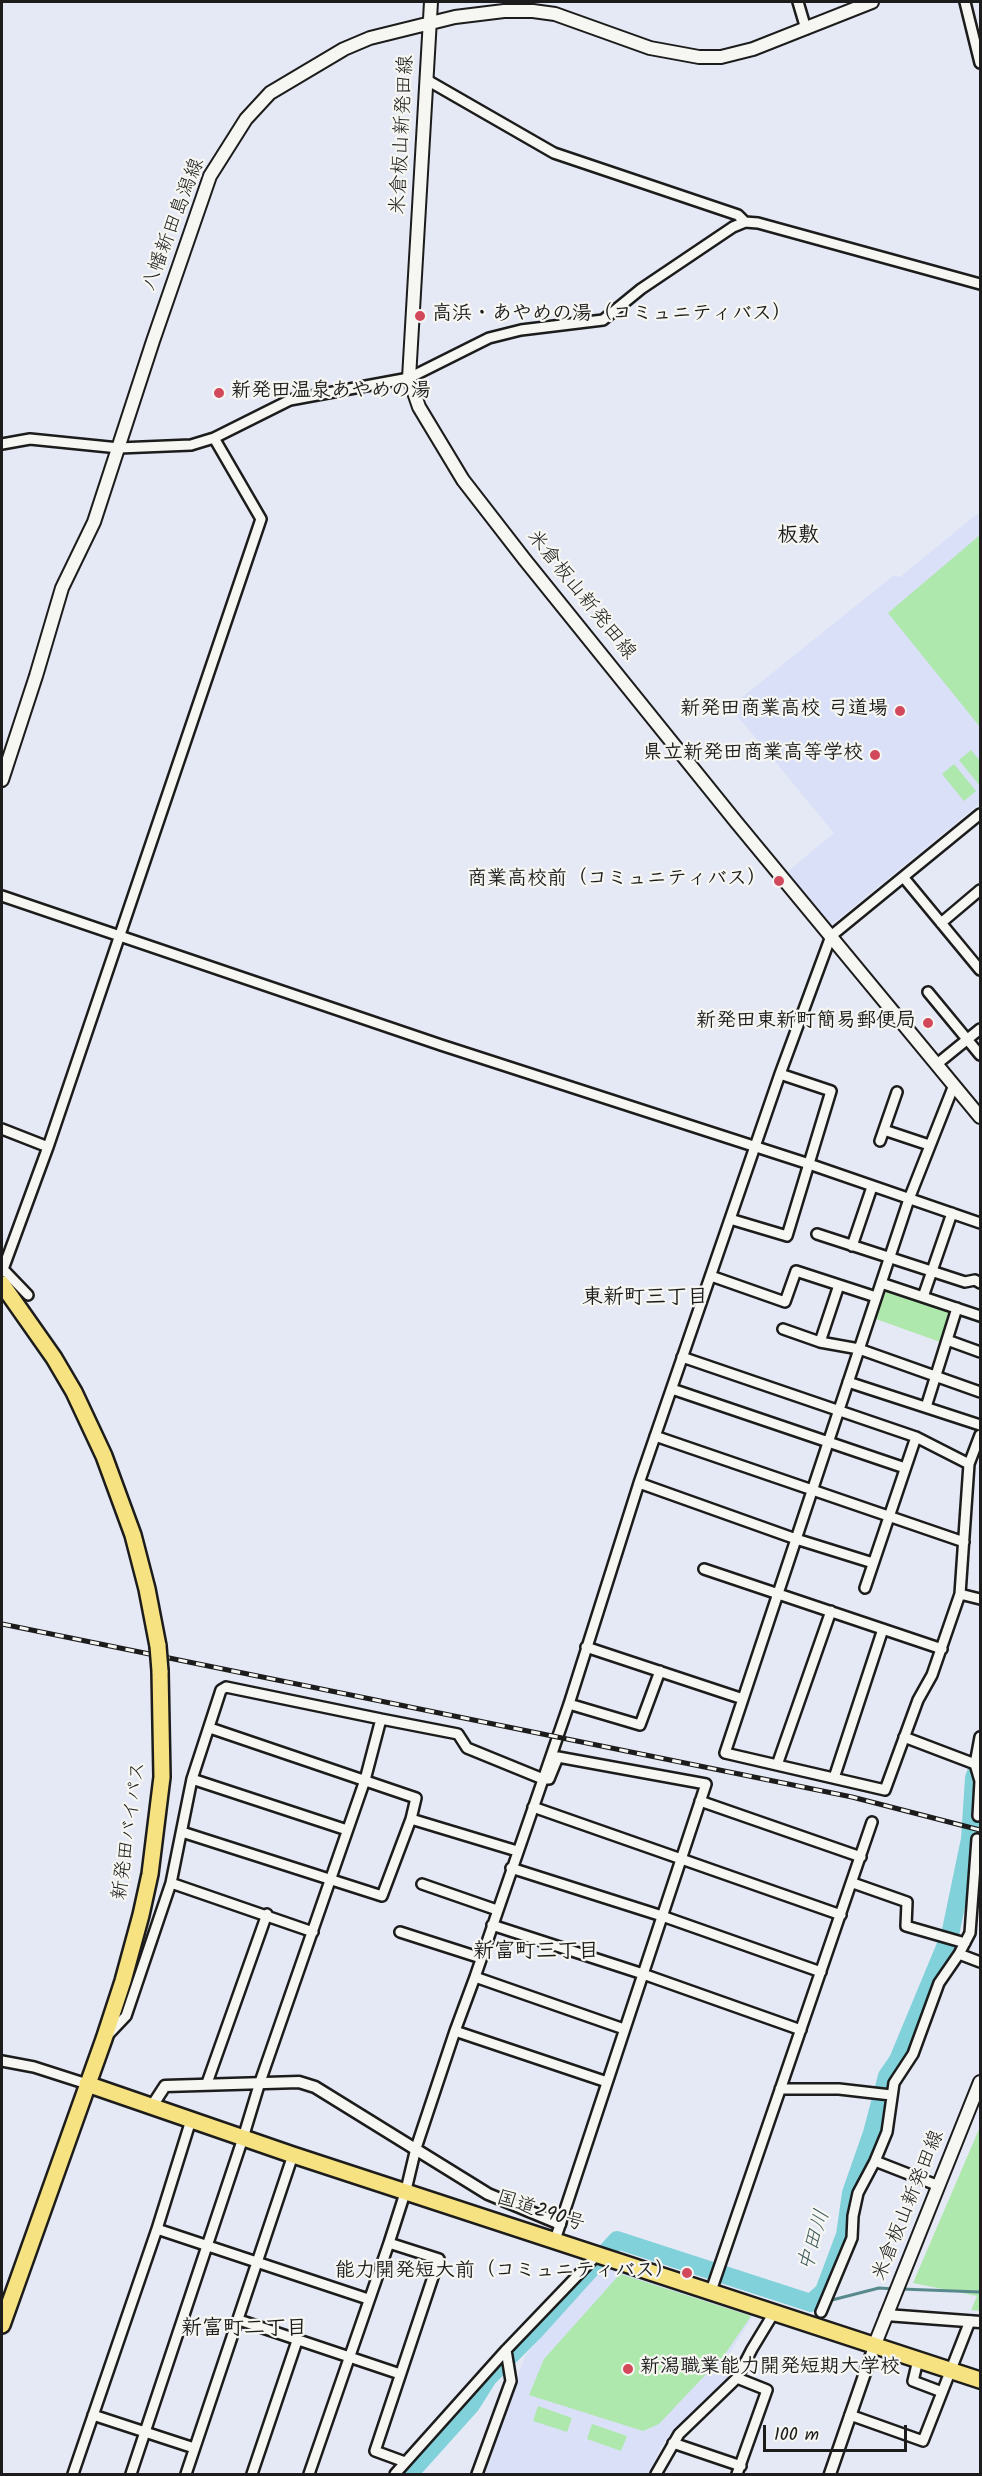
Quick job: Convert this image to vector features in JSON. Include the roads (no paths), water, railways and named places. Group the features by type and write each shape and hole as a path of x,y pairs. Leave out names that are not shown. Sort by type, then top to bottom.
{"highway":[{"name":"新発田バイパス","path":"2,1284 54,1358 74,1392 104,1456 133,1534 158,1646 162,1777 150,1874 129,1959 104,2039 2,2325"},
{"name":"国道290号","path":"87,2084 293,2155 406,2190 981,2380"}],"main road":[{"name":"米倉板山新発田線","path":"431,2 409,378 419,407 463,480 584,634 954,1085 979,1111"},
{"name":"八幡新田島潟線","path":"2,780 62,588 94,522 153,340 210,176 246,119 270,93 344,49 370,38 455,17 504,10 555,14 650,48 699,57 721,57 753,49 872,2"},
{"name":"米倉板山新発田線","path":"875,2344 981,2082"}],"street":[{"path":"798,2 806,29"},
{"path":"965,2 981,63"},
{"path":"427,80 554,153 738,215 745,222"},
{"path":"2,444 30,439 119,448 191,445 214,438 290,400 409,378 489,338 521,330 603,320 641,289 733,227 745,222 758,223 981,284"},
{"path":"28,1295 2,1270 48,1147 261,519 214,438"},
{"path":"309,2475 389,2243 406,2190 416,2148 455,2031 569,1704 639,1483 780,1074 831,936 981,814"},
{"path":"904,878 979,964"},
{"path":"941,923 981,890"},
{"path":"2,896 463,1053 809,1164 981,1223"},
{"path":"928,992 981,1055"},
{"path":"937,1064 981,1029"},
{"path":"730,1219 788,1236 831,1091 780,1074"},
{"path":"954,1085 909,1199 725,1753 885,1790 918,1700 932,1675 942,1649 960,1594 969,1464 981,1435"},
{"path":"880,1141 897,1092"},
{"path":"2,1129 48,1147"},
{"path":"884,1130 929,1145"},
{"path":"852,1246 872,1187"},
{"path":"923,1296 952,1213"},
{"path":"816,1234 931,1272 965,1282 975,1280 981,1283"},
{"path":"711,1276 785,1302 796,1271 876,1297"},
{"path":"881,1283 981,1316"},
{"path":"820,1342 839,1285"},
{"path":"926,1407 957,1308"},
{"path":"783,1329 820,1342 859,1349 981,1392"},
{"path":"947,1340 981,1352"},
{"path":"682,1357 916,1437 969,1464"},
{"path":"848,1382 981,1425"},
{"path":"672,1389 905,1468"},
{"path":"655,1436 964,1542"},
{"path":"865,1588 916,1437"},
{"path":"639,1483 796,1539 873,1563"},
{"path":"704,1569 942,1649"},
{"path":"960,1594 981,1599"},
{"path":"777,1765 831,1611"},
{"path":"834,1778 883,1629"},
{"path":"586,1647 743,1699"},
{"path":"569,1704 640,1725 660,1671"},
{"path":"104,2039 126,2016 171,1883 192,1779 221,1690 226,1687 458,1734 467,1748 543,1779 549,1779 558,1757 706,1784 555,2240"},
{"path":"131,2475 260,2082 365,1779 381,1719"},
{"path":"182,1832 329,1881 382,1896 411,1819 416,1798 210,1728"},
{"path":"904,1737 975,1764"},
{"path":"978,1816 980,1781 975,1764 981,1737"},
{"path":"192,1779 347,1830"},
{"path":"700,1801 861,1857"},
{"path":"533,1808 841,1915"},
{"path":"411,1819 518,1851"},
{"path":"711,2291 853,1883 872,1822"},
{"path":"821,2312 852,2238 858,2193 875,2161 886,2132 894,2083 913,2054 939,1983 970,1933 977,1839"},
{"path":"511,1868 662,1916 821,1972"},
{"path":"171,1883 267,1914 313,1932"},
{"path":"853,1883 907,1902 906,1926 965,1943"},
{"path":"422,1884 497,1910"},
{"path":"207,2083 267,1914"},
{"path":"492,1924 801,2030"},
{"path":"400,1932 481,1958"},
{"path":"959,1954 981,1962"},
{"path":"475,1977 624,2029"},
{"path":"455,2031 607,2082"},
{"path":"2,2061 34,2067 87,2084"},
{"path":"152,2106 165,2086 298,2082 315,2087 488,2194 560,2224"},
{"path":"780,2089 839,2089 891,2095"},
{"path":"73,2475 157,2229 191,2120"},
{"path":"186,2475 293,2155"},
{"path":"875,2161 939,2186"},
{"path":"157,2229 368,2299"},
{"path":"389,2243 439,2259 375,2451 405,2462"},
{"path":"395,2475 506,2350 605,2256"},
{"path":"656,2475 679,2434 737,2378 775,2311"},
{"path":"850,2415 923,2441 950,2370 975,2322 886,2315"},
{"path":"239,2320 400,2374"},
{"path":"252,2475 297,2341"},
{"path":"830,2475 875,2344"},
{"path":"477,2475 511,2381 506,2350"},
{"path":"918,2360 914,2381 942,2392"},
{"path":"673,2443 739,2470 767,2390 737,2378"},
{"path":"93,2415 194,2448"}],"waterway":[{"name":"中田川","path":"409,2474 471,2405 488,2378 534,2332 617,2240 811,2303 824,2291 845,2235 851,2193 872,2133 887,2076 898,2060 950,1935 970,1839 974,1778 980,1762"},
{"path":"828,2301 879,2288 895,2289"},
{"path":"901,2289 980,2292"},
{"name":"中田川","path":"811,2303 822,2303"}],"railway":[{"path":"2,1624 852,1797 980,1830"}],"place":[{"name":"高浜・あやめの湯（コミュニティバス）","path":"420,316"},
{"name":"新発田温泉あやめの湯","path":"219,393"},
{"name":"新発田商業高校 弓道場","path":"900,711"},
{"name":"県立新発田商業高等学校","path":"875,755"},
{"name":"商業高校前（コミュニティバス）","path":"779,881"},
{"name":"新発田東新町簡易郵便局","path":"928,1023"},
{"name":"能力開発短大前（コミュニティバス）","path":"687,2273"},
{"name":"新潟職業能力開発短期大学校","path":"628,2369"}],"district":[{"name":"板敷","path":"798,537"},
{"name":"東新町三丁目","path":"645,1299"},
{"name":"新富町三丁目","path":"536,1953"},
{"name":"新富町二丁目","path":"244,2330"}]}
